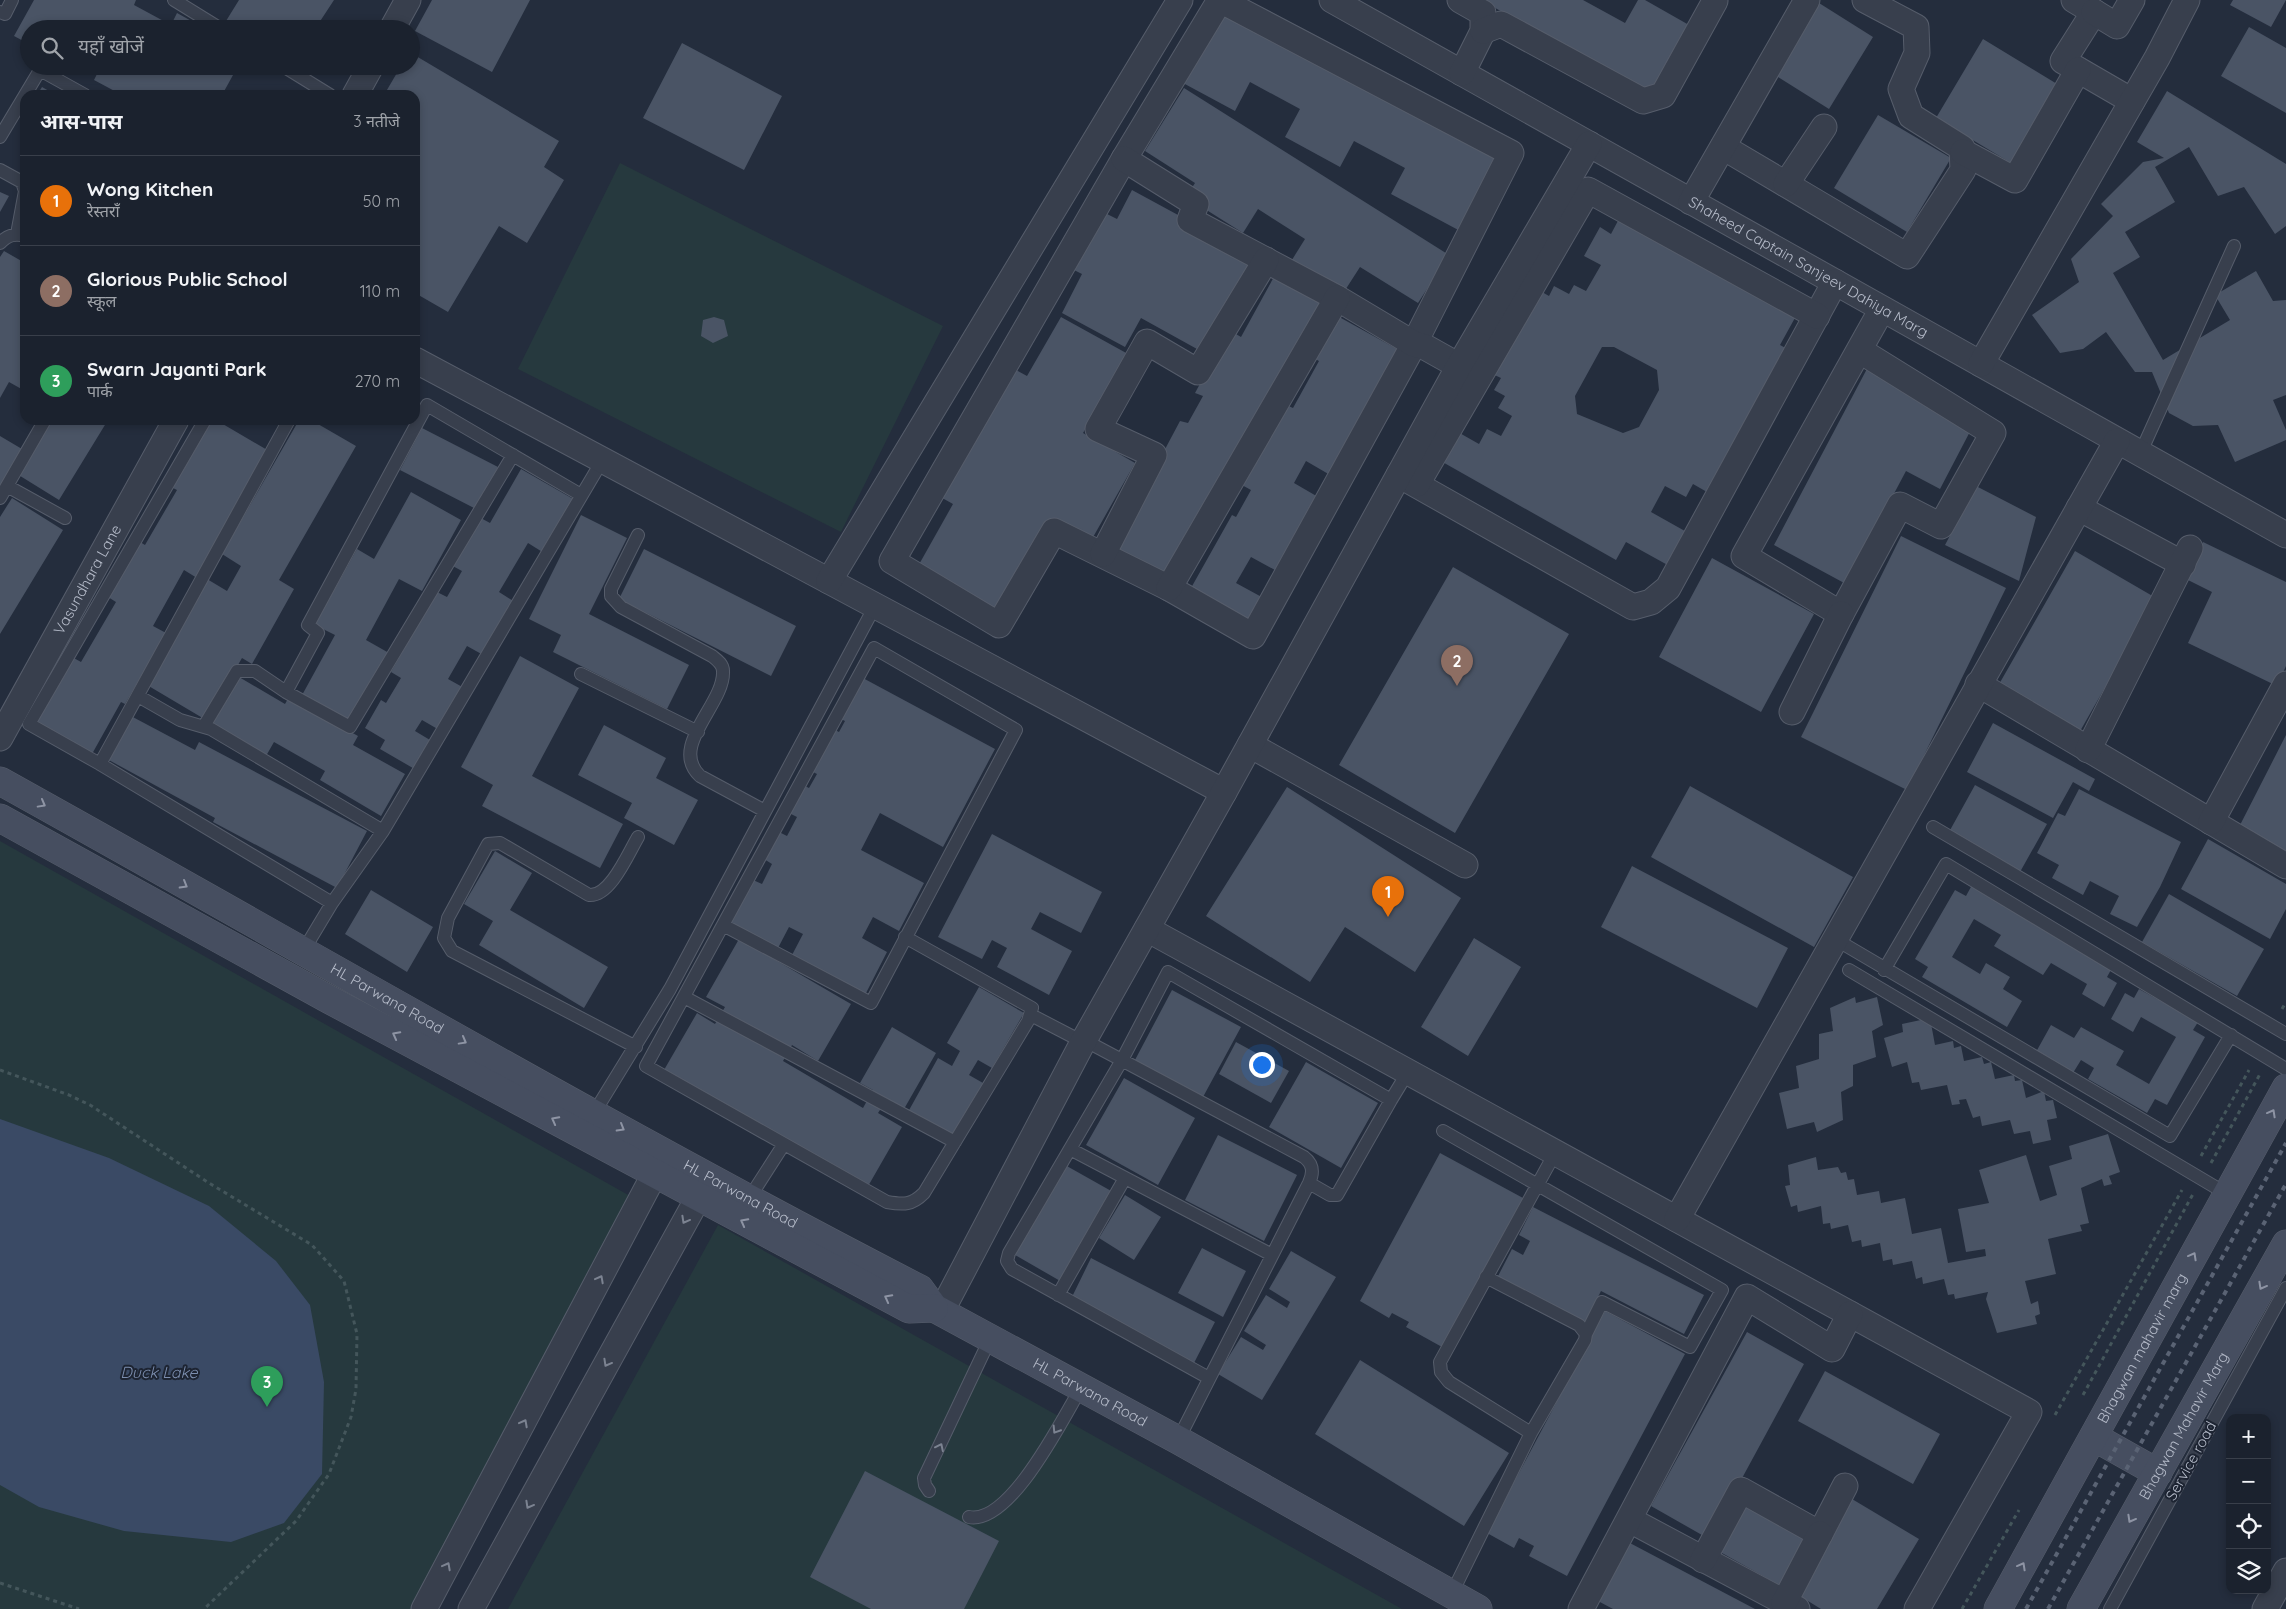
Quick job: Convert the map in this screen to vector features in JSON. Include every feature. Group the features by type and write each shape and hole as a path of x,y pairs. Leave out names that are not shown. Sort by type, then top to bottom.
{"street":[{"path":"829,581 1180,0"},
{"path":"1220,0 1512,153 1414,344 1253,636 1169,588 1054,531 998,625 892,561 1124,159 1220,0"},
{"name":"Shaheed Captain Sanjeev Dahiya Marg","path":"1332,0 2286,535"},
{"path":"1460,0 1484,13 1483,31 1462,73"},
{"path":"1691,202 1807,0"},
{"path":"2132,0 2117,26 2084,6 2063,61 2132,101"},
{"path":"1981,364 2132,101 2187,0"},
{"path":"1483,31 1501,24 1643,101 1663,95 1715,1"},
{"path":"395,20 402,2"},
{"path":"1723,147 1907,256 1963,170 1963,152 1962,148 1911,116 1901,89 1917,53 1916,27 1872,2"},
{"path":"1963,152 2015,180 2078,70"},
{"path":"358,90 366,75"},
{"path":"1786,184 1824,127"},
{"path":"1408,480 1459,366 1589,144"},
{"path":"1124,159 1196,204 1190,220 1337,298 1414,344 1424,347 1459,366"},
{"path":"471,1609 702,1187 909,1309 937,1310 1084,1041 1250,745 1408,480 1588,190 1816,316"},
{"path":"1103,554 1154,456 1098,429 1147,342 1198,372 1266,260"},
{"path":"1408,480 1633,606 1651,602 1668,588 1834,282"},
{"path":"1169,588 1337,298"},
{"path":"1841,614 1744,556 1882,309"},
{"path":"972,345 1006,366"},
{"path":"1792,712 1841,614 1900,505 1941,526 1992,433 1859,350"},
{"path":"420,363 1224,792"},
{"name":"Vasundhara Lane","path":"0,738 173,425"},
{"path":"1677,1219 2117,441"},
{"path":"2079,508 2186,556 2088,750"},
{"path":"1978,684 2286,866"},
{"path":"2211,822 2286,684"},
{"path":"1250,745 1464,865"},
{"name":"HL Parwana Road","path":"0,781 302,953 594,1112 661,1164 702,1187 748,1200 920,1289 937,1310 1178,1440 1478,1609"},
{"path":"0,818 321,995 661,1164 424,1609"},
{"path":"1147,929 2029,1412 1917,1609"},
{"name":"Bhagwan mahavir marg","path":"1998,1609 2286,1088"},
{"name":"Bhagwan Mahavir Marg","path":"2081,1609 2286,1244"},
{"path":"1587,1607 1630,1520 1748,1297 1832,1349 1850,1314"},
{"path":"2094,1437 2158,1473"},
{"path":"1630,1520 1790,1606 1820,1534 1845,1486"},
{"path":"1704,1560 1741,1490 1820,1534"},
{"path":"2265,1609 2286,1571"}],"lane":[{"path":"0,12 5,14 12,0"},
{"path":"174,0 206,20"},
{"path":"28,90 37,75"},
{"path":"49,75 76,90"},
{"path":"298,75 322,90"},
{"path":"0,137 20,104"},
{"path":"0,170 20,181"},
{"path":"0,243 5,237 20,235"},
{"path":"2140,454 2234,246"},
{"path":"420,418 427,405 581,495"},
{"path":"0,498 42,425"},
{"path":"202,425 29,724 100,764 332,903"},
{"path":"100,764 286,425"},
{"path":"286,692 318,633 308,625 416,425"},
{"path":"204,726 237,671 255,671 286,692 350,727 513,455"},
{"path":"302,953 332,903 383,831 602,461"},
{"path":"7,486 65,518"},
{"path":"638,535 611,589 611,596 621,607 712,656 721,663 724,670 721,683 692,744 689,758 692,769 700,776 765,810"},
{"path":"594,1112 636,1048 670,989 875,606"},
{"path":"723,925 870,1002 1016,730 874,648 646,1066 887,1202 901,1204 914,1202 924,1193 1031,1015 1032,1008 905,937"},
{"path":"581,674 698,732"},
{"path":"138,696 180,720 204,726 383,831"},
{"path":"1933,827 2286,1034"},
{"path":"636,1048 452,951 447,946 444,933 448,918 488,844 500,843 588,895 596,896 603,893 610,884 638,837"},
{"path":"1884,970 1946,864 2286,1069"},
{"path":"1835,940 2170,1136 2231,1035"},
{"path":"1849,970 2227,1194"},
{"path":"1209,1378 1012,1269 1008,1261 1009,1253 1122,1060 1168,972 1391,1100"},
{"path":"684,997 955,1142"},
{"path":"1031,1015 1122,1060 1310,1161 1313,1171 1309,1183 1178,1440"},
{"path":"1309,1183 1330,1195 1337,1195 1408,1072"},
{"path":"1444,1131 1722,1290 1690,1347 1602,1302 1586,1334 1585,1340 1531,1433 1451,1594"},
{"path":"748,1200 784,1144"},
{"path":"1070,1149 1272,1255"},
{"path":"1531,1433 1449,1382 1440,1372 1440,1362 1444,1351 1555,1153"},
{"path":"1058,1295 1125,1178"},
{"path":"1486,1277 1579,1325 1586,1334"},
{"name":"Service road","path":"2110,1609 2286,1288"},
{"path":"929,1490 925,1485 924,1478 990,1339"},
{"path":"969,1517 979,1518 999,1508 1018,1488 1081,1388"}],"path":[{"path":"2273,1026 2286,1002"},
{"path":"2052,1419 2196,1176 2264,1055"},
{"path":"2080,1399 2196,1176 2264,1055"},
{"path":"0,1070 69,1095 90,1105 209,1183 312,1244 344,1281 357,1334 356,1389 351,1417 329,1474 296,1521 204,1609"},
{"path":"1962,1609 2024,1502"},
{"path":"0,1583 79,1609"}],"green space":[{"path":"620,163 943,326 841,532 518,369"},
{"path":"0,841 646,1205 424,1609 0,1609"},
{"path":"718,1225 1402,1609 508,1609"}],"water":[{"name":"Duck Lake","path":"0,1119 109,1158 209,1206 276,1261 310,1305 324,1382 322,1474 284,1523 231,1542 124,1531 39,1507 0,1485"}],"building":[{"path":"34,0 136,0 134,5 162,20 23,20"},
{"path":"239,0 334,0 321,20 227,20"},
{"path":"432,0 530,0 492,72 420,34 420,22"},
{"path":"1481,0 1583,0 1625,23 1638,0 1645,0 1689,25 1650,95"},
{"path":"2233,0 2286,0 2271,27 2230,5"},
{"path":"1819,3 1873,37 1829,109 1775,75"},
{"path":"1224,6 1502,155 1462,232 1391,194 1405,168 1354,141 1340,167 1285,137 1300,109 1250,82 1235,111 1183,83"},
{"path":"177,13 190,20 174,20"},
{"path":"20,25 20,39 14,36"},
{"path":"2249,27 2286,48 2286,113 2221,76"},
{"path":"1983,39 2062,87 2016,166 1936,118"},
{"path":"682,43 782,96 744,170 643,118"},
{"path":"420,58 559,141 544,167 564,180 527,243 499,226 448,312 420,296 420,90 387,90 396,75 420,75"},
{"path":"96,75 233,75 225,90 113,90 94,80"},
{"path":"1184,88 1449,255 1418,303 1360,267 1342,295 1290,263 1305,239 1258,209 1243,233 1186,197 1195,183 1145,151"},
{"path":"2167,91 2286,164 2286,226 2275,234 2244,187 2218,196 2189,147 2155,167 2175,202 2125,232 2140,257 2113,273 2163,360 2230,320 2215,295 2256,271 2273,301 2286,300 2286,395 2273,400 2286,430 2286,440 2235,462 2218,425 2193,426 2169,413 2152,372 2135,372 2106,332 2083,349 2060,353 2032,315 2079,282 2071,259 2113,216 2101,204 2143,162 2164,158 2137,142"},
{"path":"1878,115 1951,158 1907,232 1834,188"},
{"path":"1132,190 1202,228 1254,263 1206,354 1141,318 1125,347 1062,313 1082,274 1070,268 1101,211 1117,219"},
{"path":"0,192 9,196 0,212"},
{"path":"1620,217 1796,316 1780,345 1793,352 1714,496 1693,484 1686,497 1665,486 1651,512 1692,535 1673,568 1626,542 1616,560 1439,460 1456,431 1479,444 1487,429 1501,436 1512,416 1498,408 1505,396 1494,390 1501,378 1488,372 1535,288 1549,296 1554,286 1569,294 1574,285 1586,291 1601,265 1584,256 1600,227 1611,234","holes":["1602,347 1614,347 1657,370 1659,390 1639,427 1623,433 1577,414 1575,396"]},
{"path":"4,251 20,260 20,388 9,382 0,398 0,257"},
{"path":"1275,275 1328,305 1172,580 1113,547 1180,421 1188,423 1203,396 1195,393 1229,330 1241,337"},
{"path":"1332,313 1406,354 1337,479 1306,461 1294,483 1325,501 1284,575 1251,557 1236,583 1269,601 1256,625 1191,588 1232,515 1236,517 1251,490 1240,484 1284,404 1293,408 1319,361 1308,355"},
{"path":"714,317 724,320 728,336 713,343 701,336 703,320"},
{"path":"1061,317 1128,354 1083,433 1135,463 1092,539 1055,518 1000,615 917,568 953,504 935,494 1007,365 1027,376"},
{"path":"1869,365 1975,422 1940,489 1906,471 1846,584 1774,545"},
{"path":"47,425 105,425 59,500 17,474"},
{"path":"209,425 225,425 269,451 197,578 184,570 153,626 166,633 125,704 121,702 92,754 35,722 72,657 81,662 116,602 108,597 140,542 145,545 177,490 173,488"},
{"path":"296,425 320,425 356,446 279,580 294,589 252,664 242,658 206,720 147,685 207,579 227,591 241,566 222,554"},
{"path":"422,428 498,467 476,509 400,470"},
{"path":"0,436 22,449 0,488"},
{"path":"521,469 575,500 544,553 528,543 499,592 515,602 485,656 467,646 448,679 466,689 441,731 422,720 415,731 435,743 418,771 380,749 385,740 365,728 381,700 386,703 401,678 391,672 437,592 447,597 462,571 449,564 477,516 490,523"},
{"path":"1976,486 2036,517 2019,581 1945,545"},
{"path":"411,492 461,520 422,591 399,579 366,640 389,653 350,724 301,697 335,635 315,625 357,549 374,559"},
{"path":"12,498 63,530 0,634 0,517"},
{"path":"581,515 627,538 589,614 689,665 667,709 553,652 561,635 529,619"},
{"path":"1901,536 2006,588 1907,790 1801,737"},
{"path":"2203,542 2286,582 2286,666 2277,686 2188,643 2212,592 2186,579"},
{"path":"644,549 796,626 771,676 619,599"},
{"path":"2075,551 2156,598 2079,733 1998,686"},
{"path":"1712,558 1814,614 1761,712 1659,657"},
{"path":"1453,567 1569,634 1455,833 1339,765"},
{"path":"520,656 579,688 532,776 623,824 600,868 482,806 493,785 461,767"},
{"path":"239,677 285,704 289,697 358,736 353,745 405,774 381,816 320,780 325,771 274,742 266,756 212,725"},
{"path":"861,677 995,749 943,847 880,813 861,850 924,883 899,931 873,917 862,938 887,952 865,995 792,955 803,934 789,927 778,948 730,922 753,880 762,884 772,864 764,859 779,832 787,836 797,817 789,813 803,785 809,788 817,774 811,771 833,729 839,732 845,721 839,718"},
{"path":"129,715 195,750 199,742 367,831 337,888 213,822 215,818 107,759"},
{"path":"1993,723 2095,779 2089,791 2073,782 2053,818 1967,772"},
{"path":"604,725 666,758 656,778 698,800 674,845 624,818 632,803 578,775"},
{"path":"2286,735 2286,854 2238,829"},
{"path":"1975,785 2047,824 2020,872 1949,832"},
{"path":"1690,786 1853,877 1814,947 1651,857"},
{"path":"1287,787 1461,898 1415,972 1345,927 1310,982 1206,916"},
{"path":"2079,789 2181,842 2160,887 2137,927 2110,914 2119,896 2090,881 2083,895 2052,878 2059,865 2037,853 2058,813 2065,816"},
{"path":"992,834 1102,892 1081,933 1040,912 1031,929 1072,951 1049,995 997,967 1007,948 992,940 982,959 938,937"},
{"path":"2208,839 2286,884 2286,909 2270,939 2181,889"},
{"path":"495,851 532,873 510,910 608,967 584,1008 479,945 493,921 464,904"},
{"path":"1632,866 1788,948 1757,1008 1601,927"},
{"path":"1972,885 2112,968 2107,977 2117,983 2104,1007 2082,994 2087,984 2051,963 2043,975 1994,946 2001,935 1974,919 1952,957 1980,974 1986,963 2010,977 2003,989 2022,1001 2007,1027 1922,977 1928,967 1915,959 1955,890 1966,896"},
{"path":"371,890 433,927 407,972 345,934"},
{"path":"2169,894 2264,949 2237,996 2142,942"},
{"path":"1474,938 1521,967 1468,1056 1421,1027"},
{"path":"739,939 851,1004 818,1061 792,1045 783,1061 863,1108 873,1090 860,1083 892,1027 936,1053 904,1109 887,1099 878,1113 902,1127 867,1188 664,1070 697,1013 715,1024 725,1007 706,997"},
{"path":"979,987 1024,1013 992,1068 978,1060 969,1075 983,1083 952,1138 908,1112 938,1058 952,1066 960,1051 947,1043"},
{"path":"2139,989 2198,1022 2193,1030 2205,1037 2167,1105 2155,1099 2147,1113 2088,1079 2094,1068 2081,1060 2073,1073 2036,1052 2051,1025 2074,1038 2081,1027 2124,1051 2116,1065 2149,1084 2176,1037 2141,1017 2133,1032 2111,1019 2125,993 2134,998"},
{"path":"1172,990 1241,1027 1203,1097 1135,1060"},
{"path":"1855,997 1856,1003 1877,997 1883,1025 1872,1031 1876,1057 1853,1065 1853,1086 1841,1092 1843,1120 1817,1132 1814,1122 1787,1129 1779,1093 1799,1088 1796,1066 1819,1059 1819,1034 1833,1031 1830,1008"},
{"path":"1930,1018 1935,1045 1953,1041 1954,1048 1961,1046 1964,1061 1982,1057 1984,1064 1991,1062 1995,1079 2014,1075 2015,1081 2022,1080 2026,1098 2044,1091 2046,1101 2053,1100 2057,1118 2047,1120 2051,1140 2033,1144 2030,1131 2014,1134 2010,1120 1982,1126 1980,1116 1973,1118 1966,1099 1959,1100 1960,1104 1952,1105 1947,1085 1921,1090 1919,1082 1912,1083 1907,1062 1892,1067 1884,1038 1903,1032 1902,1024"},
{"path":"1236,1042 1289,1071 1271,1103 1219,1074"},
{"path":"1306,1062 1378,1103 1341,1168 1269,1127"},
{"path":"1124,1078 1195,1118 1158,1185 1086,1145"},
{"path":"2108,1134 2120,1172 2109,1176 2112,1184 2104,1186 2102,1179 2081,1188 2089,1223 2080,1225 2082,1231 2048,1239 2056,1274 2025,1281 2031,1304 2038,1301 2040,1314 2035,1316 2037,1324 1997,1333 1986,1299 1988,1292 1955,1299 1954,1294 1948,1295 1944,1279 1923,1284 1922,1277 1916,1279 1912,1261 1893,1265 1892,1259 1883,1261 1880,1243 1862,1247 1861,1240 1852,1242 1848,1225 1831,1229 1830,1223 1823,1224 1821,1206 1798,1212 1797,1205 1791,1207 1785,1186 1790,1185 1788,1165 1816,1157 1818,1170 1838,1167 1841,1173 1846,1172 1848,1180 1854,1179 1857,1195 1879,1191 1881,1203 1905,1198 1912,1234 1941,1228 1948,1263 1986,1256 1985,1249 1966,1252 1958,1209 1989,1203 1979,1170 2026,1155 2040,1201 2057,1195 2049,1166 2072,1159 2069,1146"},
{"path":"1218,1135 1297,1175 1264,1241 1185,1200"},
{"path":"1440,1153 1523,1198 1442,1347 1406,1327 1409,1322 1392,1313 1389,1318 1360,1301"},
{"path":"1065,1165 1113,1192 1062,1282 1015,1255"},
{"path":"1125,1195 1161,1217 1134,1260 1099,1238"},
{"path":"1533,1207 1704,1295 1684,1334 1601,1291 1584,1325 1496,1280 1512,1249 1523,1255 1530,1241 1519,1235"},
{"path":"1202,1248 1246,1271 1223,1317 1178,1293"},
{"path":"1291,1251 1336,1277 1262,1400 1218,1374 1241,1337 1263,1350 1266,1345 1244,1331 1266,1295 1287,1308 1290,1302 1269,1289"},
{"path":"1091,1258 1215,1322 1194,1363 1071,1299"},
{"path":"1605,1311 1685,1354 1567,1576 1529,1556 1534,1546 1519,1538 1514,1548 1487,1533"},
{"path":"1747,1332 1804,1364 1709,1539 1651,1506"},
{"path":"1360,1360 1509,1453 1464,1526 1315,1434"},
{"path":"1825,1371 1940,1434 1913,1484 1798,1421"},
{"path":"865,1471 999,1541 964,1609 871,1609 810,1577"},
{"path":"1740,1498 1806,1535 1779,1585 1713,1548"},
{"path":"1852,1499 1919,1539 1877,1609 1821,1609 1795,1593"},
{"path":"1628,1542 1755,1609 1613,1609 1598,1601"}],"railway":[{"path":"2026,1609 2286,1143"},
{"path":"2048,1609 2286,1184"}],"place":[{"name":"Glorious Public School","path":"1457,686"},
{"name":"Wong Kitchen","path":"1388,917"},
{"name":"Swarn Jayanti Park","path":"267,1407"}]}
